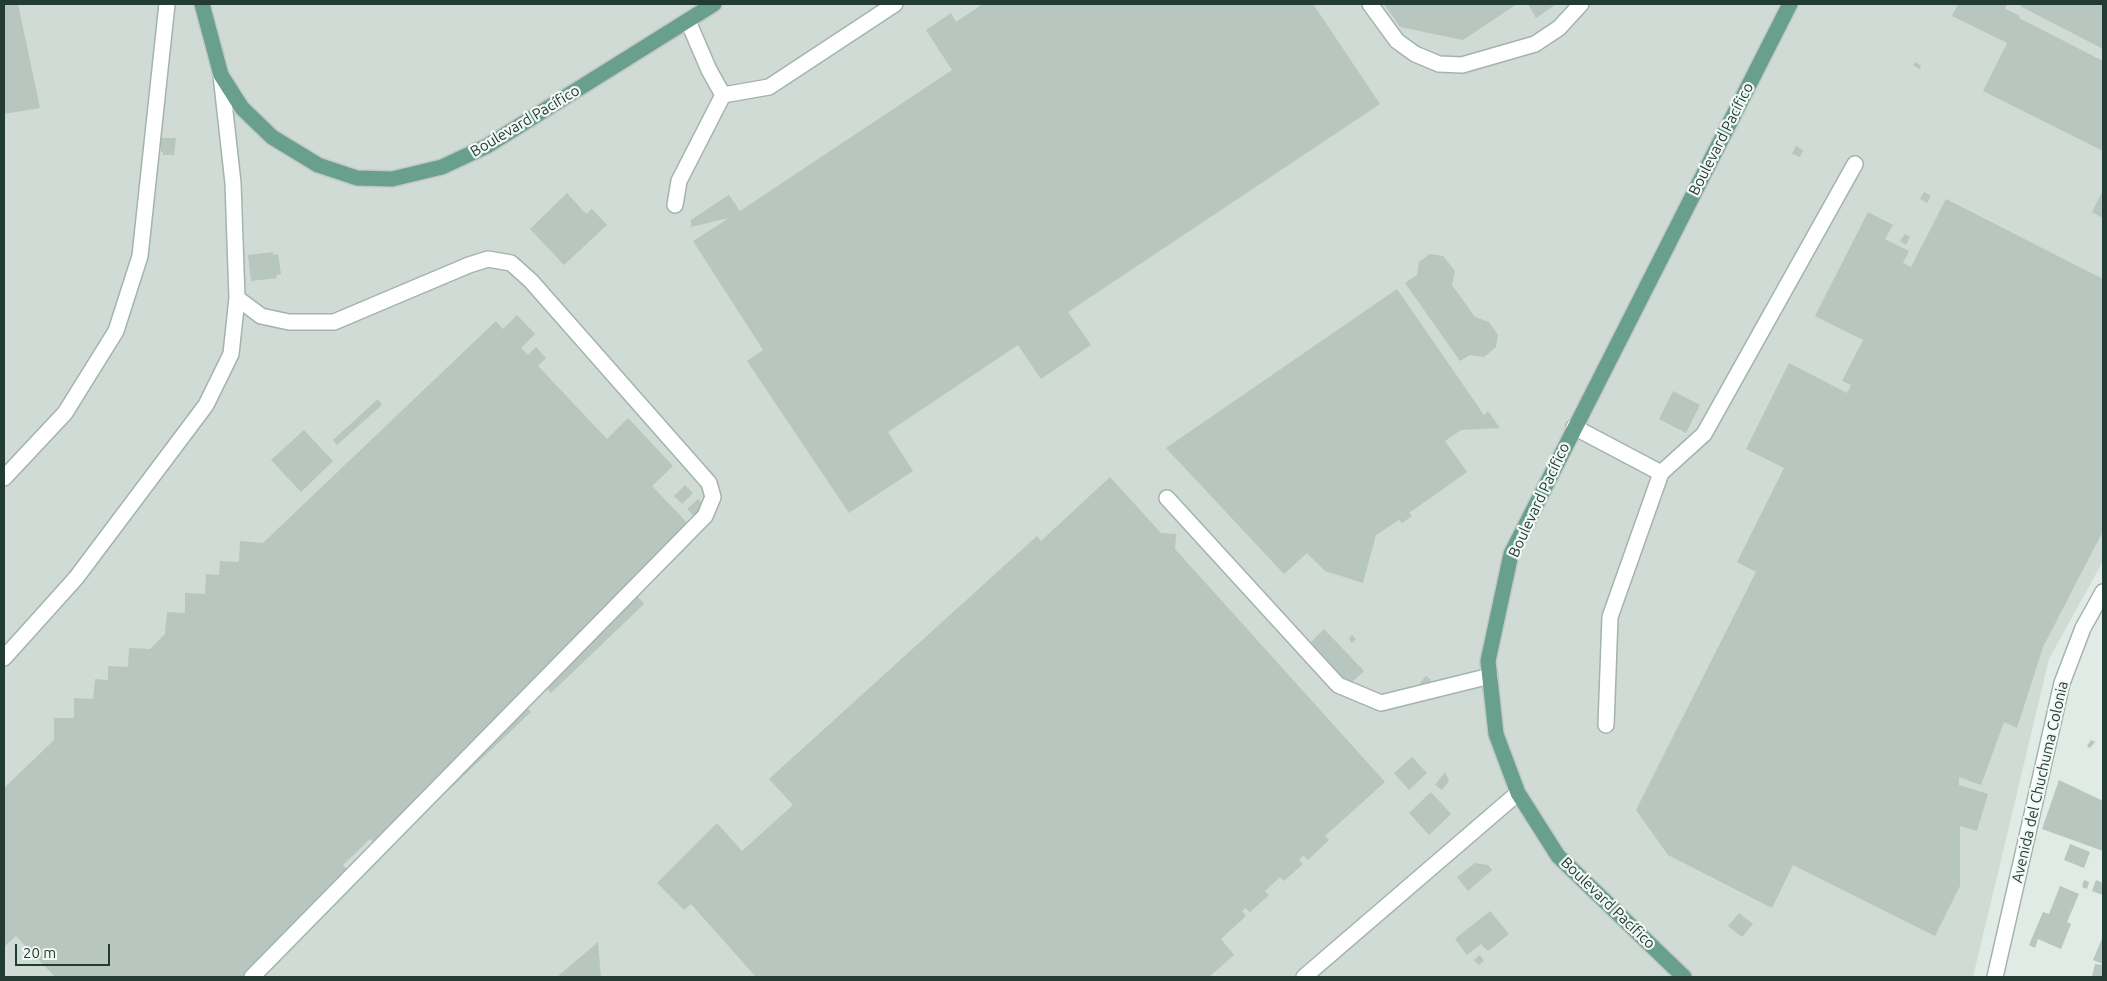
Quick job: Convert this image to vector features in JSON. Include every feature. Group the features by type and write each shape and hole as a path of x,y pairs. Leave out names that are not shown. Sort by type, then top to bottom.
{"main road":[{"name":"Boulevard Pacífico","path":"202,4 221,75 242,108 272,137 318,165 357,178 392,179 442,167 487,146 714,4"},
{"name":"Boulevard Pacífico","path":"1684,977 1558,856 1518,793 1496,734 1488,661 1511,554 1790,4"}],"street":[{"path":"4,478 65,413 116,331 140,256 167,4"},
{"path":"723,95 769,87 895,4"},
{"path":"1370,4 1397,41 1415,54 1439,64 1462,65 1535,44 1558,28 1581,4"},
{"path":"688,21 709,70 723,95"},
{"path":"4,658 76,578 206,405 231,354 237,298 232,183 221,75"},
{"path":"675,205 680,181 723,95"},
{"path":"1606,725 1610,617 1661,473 1704,434 1855,164"},
{"path":"237,298 261,316 289,322 334,322 469,265 488,259 511,264 531,281 708,483 713,497 705,516 252,977"},
{"path":"1574,427 1661,473"},
{"path":"1167,498 1338,685 1381,704 1490,676"},
{"name":"Avenida del Chuchuma Colonia","path":"1995,977 2062,683 2083,628 2103,592"},
{"path":"1304,977 1518,793"}],"shaded area":[{"path":"4,4 2103,4 2103,561 2049,659 1973,977 4,977"}],"building":[{"path":"4,4 18,4 40,108 4,114"},
{"path":"983,4 1313,4 1380,104 1068,312 1091,345 1041,379 1018,345 888,432 913,471 849,513 747,361 763,350 693,241 729,218 691,227 691,220 729,195 740,211 952,70 926,30 951,13 956,22"},
{"path":"1384,4 1517,4 1463,40 1400,27"},
{"path":"1528,4 1556,4 1536,18"},
{"path":"1958,4 2007,4 2005,9 2020,16 2019,18 2103,61 2103,151 1983,91 2007,43 1952,16"},
{"path":"2021,4 2103,4 2103,49 2020,6"},
{"path":"1915,62 1921,66 1920,69 1913,65"},
{"path":"161,138 176,138 174,155 163,155 163,152 161,152"},
{"path":"1796,146 1803,150 1800,157 1792,154"},
{"path":"2103,190 2103,218 2092,212"},
{"path":"1924,192 1931,196 1927,203 1920,199"},
{"path":"567,193 586,214 592,209 607,225 564,265 530,229"},
{"path":"1946,199 2103,279 2103,531 2043,647 2017,728 2004,722 1981,785 1959,777 1959,785 1988,794 1977,831 1960,826 1960,886 1935,936 1793,865 1772,908 1668,855 1636,810 1756,572 1737,562 1784,468 1746,449 1789,363 1847,393 1851,385 1842,381 1863,340 1815,316 1868,212 1893,225 1885,239 1909,251 1903,263 1911,267"},
{"path":"1905,234 1910,237 1906,245 1900,241"},
{"path":"273,252 273,255 278,254 281,274 276,275 277,278 251,281 248,255"},
{"path":"1430,254 1443,256 1455,271 1452,285 1475,317 1489,322 1498,335 1496,347 1484,357 1470,355 1460,361 1405,283 1417,275 1419,262"},
{"path":"1397,289 1484,415 1488,411 1500,428 1461,430 1445,441 1467,472 1409,513 1412,516 1402,523 1399,520 1376,535 1363,583 1325,571 1307,553 1284,574 1166,448"},
{"path":"517,315 535,334 521,348 528,355 536,347 546,358 538,366 607,439 628,418 673,466 652,486 695,531 632,590 644,604 551,693 538,679 518,698 531,712 383,852 370,839 343,865 356,879 250,977 55,977 16,936 4,947 4,788 54,740 54,718 74,718 74,698 93,699 95,679 108,680 108,666 128,667 129,648 150,649 165,634 167,612 185,613 185,593 205,594 206,574 219,575 220,561 239,562 240,541 263,543 496,321 503,329"},
{"path":"1673,391 1700,405 1686,433 1659,419"},
{"path":"378,399 382,405 337,445 333,440"},
{"path":"304,430 333,461 301,492 271,460"},
{"path":"1110,477 1161,533 1176,534 1175,549 1385,782 1325,836 1329,840 1308,860 1303,856 1299,860 1303,864 1284,881 1280,877 1265,891 1269,895 1250,912 1245,908 1242,911 1246,916 1221,939 1234,955 1209,977 756,977 691,904 684,910 657,883 717,823 742,851 793,805 769,779 1037,536 1041,541"},
{"path":"685,485 693,493 682,504 674,496"},
{"path":"698,499 706,507 696,518 687,509"},
{"path":"1324,629 1364,671 1347,687 1308,645"},
{"path":"1352,635 1356,639 1352,643 1349,639"},
{"path":"1426,676 1431,680 1425,687 1420,683"},
{"path":"2091,740 2095,742 2090,748 2087,746"},
{"path":"1412,757 1427,773 1409,790 1394,773"},
{"path":"1445,772 1449,781 1442,790 1435,785"},
{"path":"2059,780 2103,801 2103,851 2042,829"},
{"path":"1431,792 1451,814 1429,835 1409,813"},
{"path":"2070,844 2090,852 2084,868 2064,860"},
{"path":"1475,863 1488,865 1492,870 1468,891 1457,877"},
{"path":"2084,880 2089,882 2087,889 2082,887"},
{"path":"2096,880 2103,883 2103,895 2092,891"},
{"path":"2060,886 2079,894 2067,922 2071,924 2061,949 2038,939 2035,948 2029,945 2043,912 2049,914"},
{"path":"1490,911 1509,934 1488,951 1481,944 1467,955 1455,939"},
{"path":"1739,913 1753,924 1742,937 1728,926"},
{"path":"2103,936 2103,964 2093,960"},
{"path":"598,942 601,977 557,977"},
{"path":"1480,955 1484,961 1479,965 1474,960"},
{"path":"2095,964 2103,965 2103,977 2092,977"}]}
